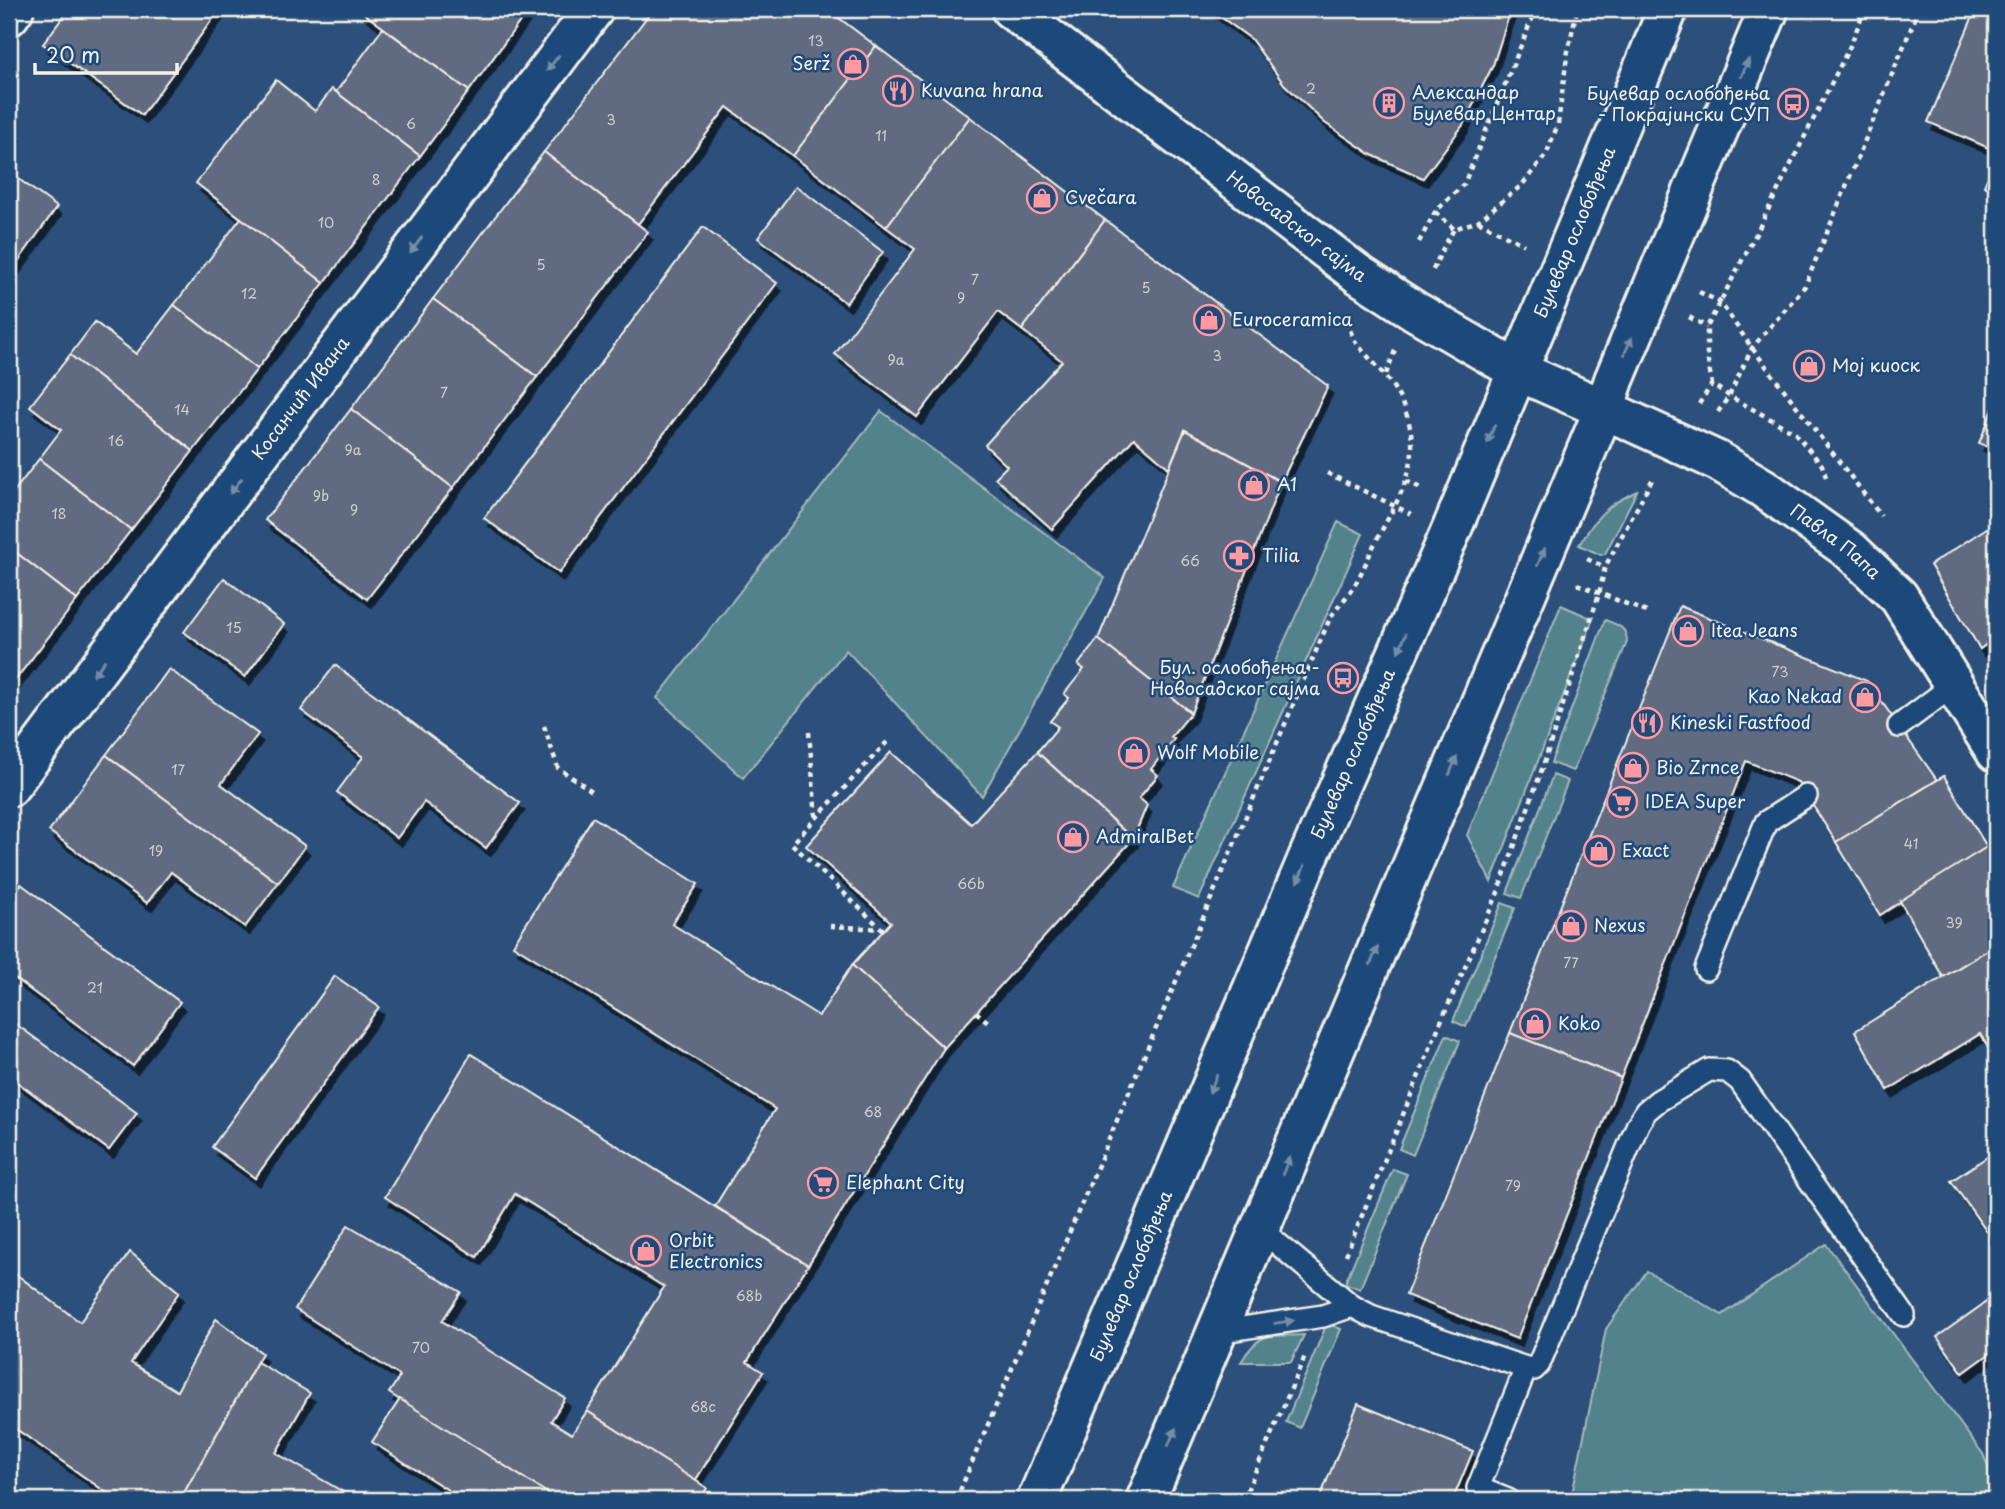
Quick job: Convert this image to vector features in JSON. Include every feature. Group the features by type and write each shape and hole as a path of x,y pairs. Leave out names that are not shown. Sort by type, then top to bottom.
{"main road":[{"path":"9,16 14,9"},
{"name":"Косанчић Ивана","path":"11,778 594,9"},
{"name":"Новосадског сајма","path":"1012,9 1358,274 1518,371 1604,409"},
{"name":"Булевар ослобођења","path":"1037,1500 1308,858 1440,556 1668,9"},
{"path":"1146,1500 1769,9"},
{"name":"Павла Папа","path":"1604,409 1718,461 1763,488 1851,551 1899,597 1996,752"}],"lane":[{"path":"1899,726 1955,684"},
{"path":"1706,969 1766,821 1806,796"},
{"path":"1260,1229 1352,1306 1371,1316 1534,1369 1539,1364 1633,1136 1646,1111 1709,1070 1727,1071 1740,1081 1904,1315"},
{"path":"1216,1332 1323,1316 1352,1306"},
{"path":"1508,1500 1476,1494 1526,1368"}],"path":[{"path":"1419,242 1435,212 1464,184 1536,9"},
{"path":"1441,252 1454,229 1478,221 1522,185 1546,155 1558,124 1567,56 1577,9"},
{"path":"1826,478 1822,465 1794,432 1712,384 1707,356 1707,327 1844,58 1865,9"},
{"path":"1717,413 1729,396 1752,348 1805,286 1919,9"},
{"path":"1435,212 1454,229"},
{"path":"1478,221 1522,244"},
{"path":"1692,288 1720,302 1752,348 1879,512 1885,524"},
{"path":"1679,312 1707,327"},
{"path":"956,1500 1330,618 1357,581 1406,481 1412,455 1412,432 1401,400 1386,374 1355,342 1345,316"},
{"path":"1386,374 1397,346"},
{"path":"1327,473 1420,519"},
{"path":"1332,1289 1439,1026 1497,895 1542,769 1599,594 1605,567 1646,492"},
{"path":"1570,581 1649,613"},
{"path":"544,726 558,768 595,793"},
{"path":"809,732 816,818"},
{"path":"830,926 883,930 792,844 887,742"},
{"path":"976,1012 988,1022"},
{"path":"1243,1500 1323,1316"}],"green space":[{"path":"881,411 1105,578 982,796 846,650 743,778 657,698"},
{"path":"1637,491 1605,554 1601,555 1579,545 1603,513"},
{"path":"1338,522 1363,534 1199,899 1173,888"},
{"path":"1561,605 1593,619 1491,882 1467,835"},
{"path":"1605,620 1623,630 1627,642 1573,771 1551,763"},
{"path":"1553,775 1568,781 1521,898 1507,893"},
{"path":"1502,903 1515,908 1466,1027 1453,1021"},
{"path":"1446,1035 1460,1041 1413,1155 1399,1149"},
{"path":"1393,1169 1407,1174 1360,1289 1345,1283"},
{"path":"1826,1244 1983,1454 1996,1486 1996,1500 1586,1500 1572,1494 1606,1329 1647,1271 1722,1315"},
{"path":"1327,1323 1341,1329 1300,1428 1286,1422"},
{"path":"1304,1335 1291,1362 1241,1362 1260,1339"}],"building":[{"path":"69,9 220,9 142,115 43,44"},
{"path":"358,9 529,9 469,91"},
{"path":"653,9 827,9 876,46 793,156 727,107 638,224 544,152"},
{"name":"Александар Булевар Центар","path":"1210,9 1511,9 1493,65 1463,125 1423,178 1372,155 1325,123 1284,84 1251,39"},
{"path":"1976,9 1996,9 1996,151 1928,122"},
{"path":"383,28 469,91 420,156 336,92"},
{"path":"876,46 970,117 886,227 793,156"},
{"path":"276,80 315,111 332,89 420,156 324,283 196,183"},
{"path":"970,117 1105,220 1022,330 998,312 917,417 835,354 915,249 886,227"},
{"path":"544,152 648,232 537,377 433,299"},
{"path":"1996,157 1996,191 1984,186"},
{"path":"9,172 57,207 9,274"},
{"path":"796,186 883,252 846,303 758,238"},
{"path":"241,218 324,283 257,369 174,305"},
{"path":"1105,220 1328,386 1281,482 1185,430 1169,468 1134,438 1052,529 995,478 1007,466 985,445 1062,361 1022,330"},
{"path":"703,227 777,283 559,573 484,518"},
{"path":"433,299 537,377 453,488 351,409"},
{"path":"174,305 257,369 193,451 70,355 95,322 136,354"},
{"path":"70,355 193,451 131,530 39,459 61,430 30,406"},
{"path":"1996,402 1996,451 1979,443"},
{"path":"351,409 453,488 367,599 265,520"},
{"path":"1185,430 1281,482 1191,713 1098,639"},
{"path":"39,459 131,530 77,600 9,547 9,498"},
{"path":"1996,522 1996,637 1980,649 1930,565"},
{"path":"9,547 77,600 9,688"},
{"path":"224,578 284,624 245,677 184,632"},
{"path":"1680,606 1867,681 1937,780 1836,842 1798,782 1746,761 1621,1078 1510,1033"},
{"path":"1996,637 1996,661 1986,644"},
{"path":"1098,639 1191,713 1171,737 1174,739 1151,769 1158,775 1139,798 1147,805 1133,839 1037,752 1058,727 1050,721 1069,698 1064,694 1084,669 1078,665"},
{"path":"335,665 520,803 486,848 424,802 397,838 337,792 363,757 301,710"},
{"path":"169,669 258,734 221,784 305,846 278,883 106,755"},
{"path":"891,752 971,824 1037,752 1133,839 944,1048 852,965 891,922 806,846"},
{"path":"106,755 278,883 245,927 171,872 147,903 49,831"},
{"path":"1944,776 1987,847 1880,915 1836,842"},
{"path":"593,817 698,884 672,924 819,1016 852,965 944,1048 808,1265 715,1206 775,1109 513,945"},
{"path":"1990,845 1996,854 1996,945 1943,977 1900,901"},
{"path":"21,884 180,1002 133,1066 9,974 9,901"},
{"path":"1996,945 1996,1061 1980,1034 1888,1090 1855,1031"},
{"path":"335,976 379,1007 255,1178 212,1147"},
{"path":"9,1019 137,1113 109,1150 9,1076"},
{"path":"1510,1033 1621,1078 1517,1339 1406,1295"},
{"path":"471,1054 808,1265 747,1362 763,1372 695,1481 587,1411 664,1287 515,1194 477,1257 385,1197"},
{"path":"1996,1151 1996,1225 1987,1232 1951,1181"},
{"path":"348,1225 461,1292 442,1321 565,1398 551,1421 572,1434 587,1411 707,1488 700,1499 703,1500 558,1500 389,1393 400,1376 295,1309"},
{"path":"130,1252 179,1292 131,1363 177,1391 216,1319 262,1353 180,1500 117,1500 9,1424 9,1269 80,1322"},
{"path":"1996,1295 1996,1349 1963,1373 1937,1337"},
{"path":"257,1362 310,1393 276,1453 357,1500 180,1500"},
{"path":"400,1399 558,1500 464,1500 372,1442"},
{"path":"1358,1404 1473,1451 1453,1499 1455,1500 1319,1500"}],"place":[{"name":"Serž","path":"853,64"},
{"name":"Kuvana hrana","path":"898,91"},
{"name":"Александар Булевар Центар","path":"1389,103"},
{"name":"Булевар ослобођења - Покрајински СУП","path":"1793,104"},
{"name":"Cvečara","path":"1042,198"},
{"name":"Euroceramica","path":"1209,320"},
{"name":"Мој киоск","path":"1809,366"},
{"name":"A1","path":"1254,485"},
{"name":"Tilia","path":"1239,556"},
{"name":"Itea Jeans","path":"1688,631"},
{"name":"Бул. ослобођења - Новосадског сајма","path":"1343,678"},
{"name":"Kao Nekad","path":"1865,697"},
{"name":"Kineski Fastfood","path":"1647,723"},
{"name":"Wolf Mobile","path":"1134,753"},
{"name":"Bio Zrnce","path":"1633,768"},
{"name":"IDEA Super","path":"1622,802"},
{"name":"AdmiralBet","path":"1073,837"},
{"name":"Exact","path":"1599,851"},
{"name":"Nexus","path":"1571,926"},
{"name":"Koko","path":"1535,1024"},
{"name":"Elephant City","path":"823,1183"},
{"name":"Orbit Electronics","path":"646,1251"}]}
